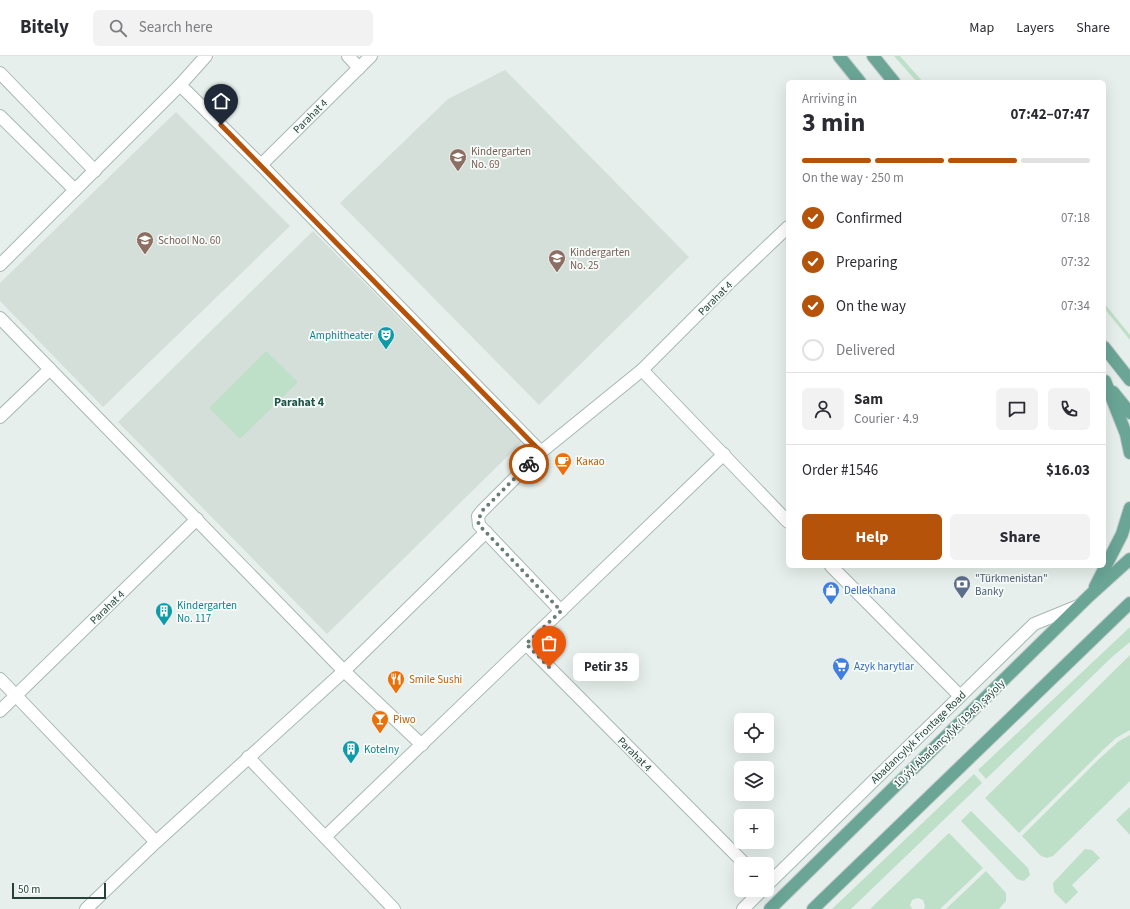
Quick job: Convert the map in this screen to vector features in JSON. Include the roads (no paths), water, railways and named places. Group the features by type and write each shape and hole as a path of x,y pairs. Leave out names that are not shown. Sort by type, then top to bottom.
{"main road":[{"path":"839,56 858,80"},
{"path":"873,56 892,80"},
{"path":"1106,349 1126,372 1130,380"},
{"path":"1106,382 1130,413"},
{"path":"1106,384 1126,434 1130,452"},
{"path":"1106,565 1122,534 1130,508"},
{"name":"10 ýyl Abadançylyk (1945) şaýoly","path":"770,909 1130,558"},
{"path":"1090,596 1105,568"},
{"path":"813,909 1130,603"},
{"path":"1118,615 1130,608"}],"street":[{"path":"0,265 180,85 206,56"},
{"path":"348,56 359,68"},
{"name":"Parahat 4","path":"261,165 371,56"},
{"path":"0,73 95,171"},
{"path":"180,85 261,165 541,452"},
{"path":"0,116 75,190"},
{"name":"Parahat 4","path":"561,611 486,532 478,521 482,511 541,452 642,370 786,229"},
{"path":"0,318 344,671 422,745"},
{"path":"0,417 50,369"},
{"path":"642,370 786,520"},
{"path":"325,838 724,454"},
{"name":"Parahat 4","path":"0,712 197,519"},
{"path":"86,909 248,757 344,671 486,532"},
{"path":"833,568 960,696"},
{"name":"Abadancylyk Frontage Road","path":"774,878 1034,624 1080,606"},
{"name":"Parahat 4","path":"526,644 738,857"},
{"path":"0,679 156,842"},
{"path":"248,757 394,909"},
{"path":"743,909 755,897"}],"place":[{"name":"Kindergarten No. 69","path":"458,172"},
{"name":"School No. 60","path":"145,255"},
{"name":"Kindergarten No. 25","path":"557,273"},
{"name":"Amphitheater","path":"386,350"},
{"name":"Какао","path":"563,476"},
{"name":"\"Türkmenistan\" Banky","path":"962,599"},
{"name":"Dellekhana","path":"831,605"},
{"name":"Kindergarten No. 117","path":"164,626"},
{"name":"Petir 35","path":"549,667"},
{"name":"Azyk harytlar","path":"841,681"},
{"name":"Smile Sushi","path":"396,694"},
{"name":"Piwo","path":"380,734"},
{"name":"Kotelny","path":"351,764"}],"district":[{"name":"Parahat 4","path":"299,402"}]}
